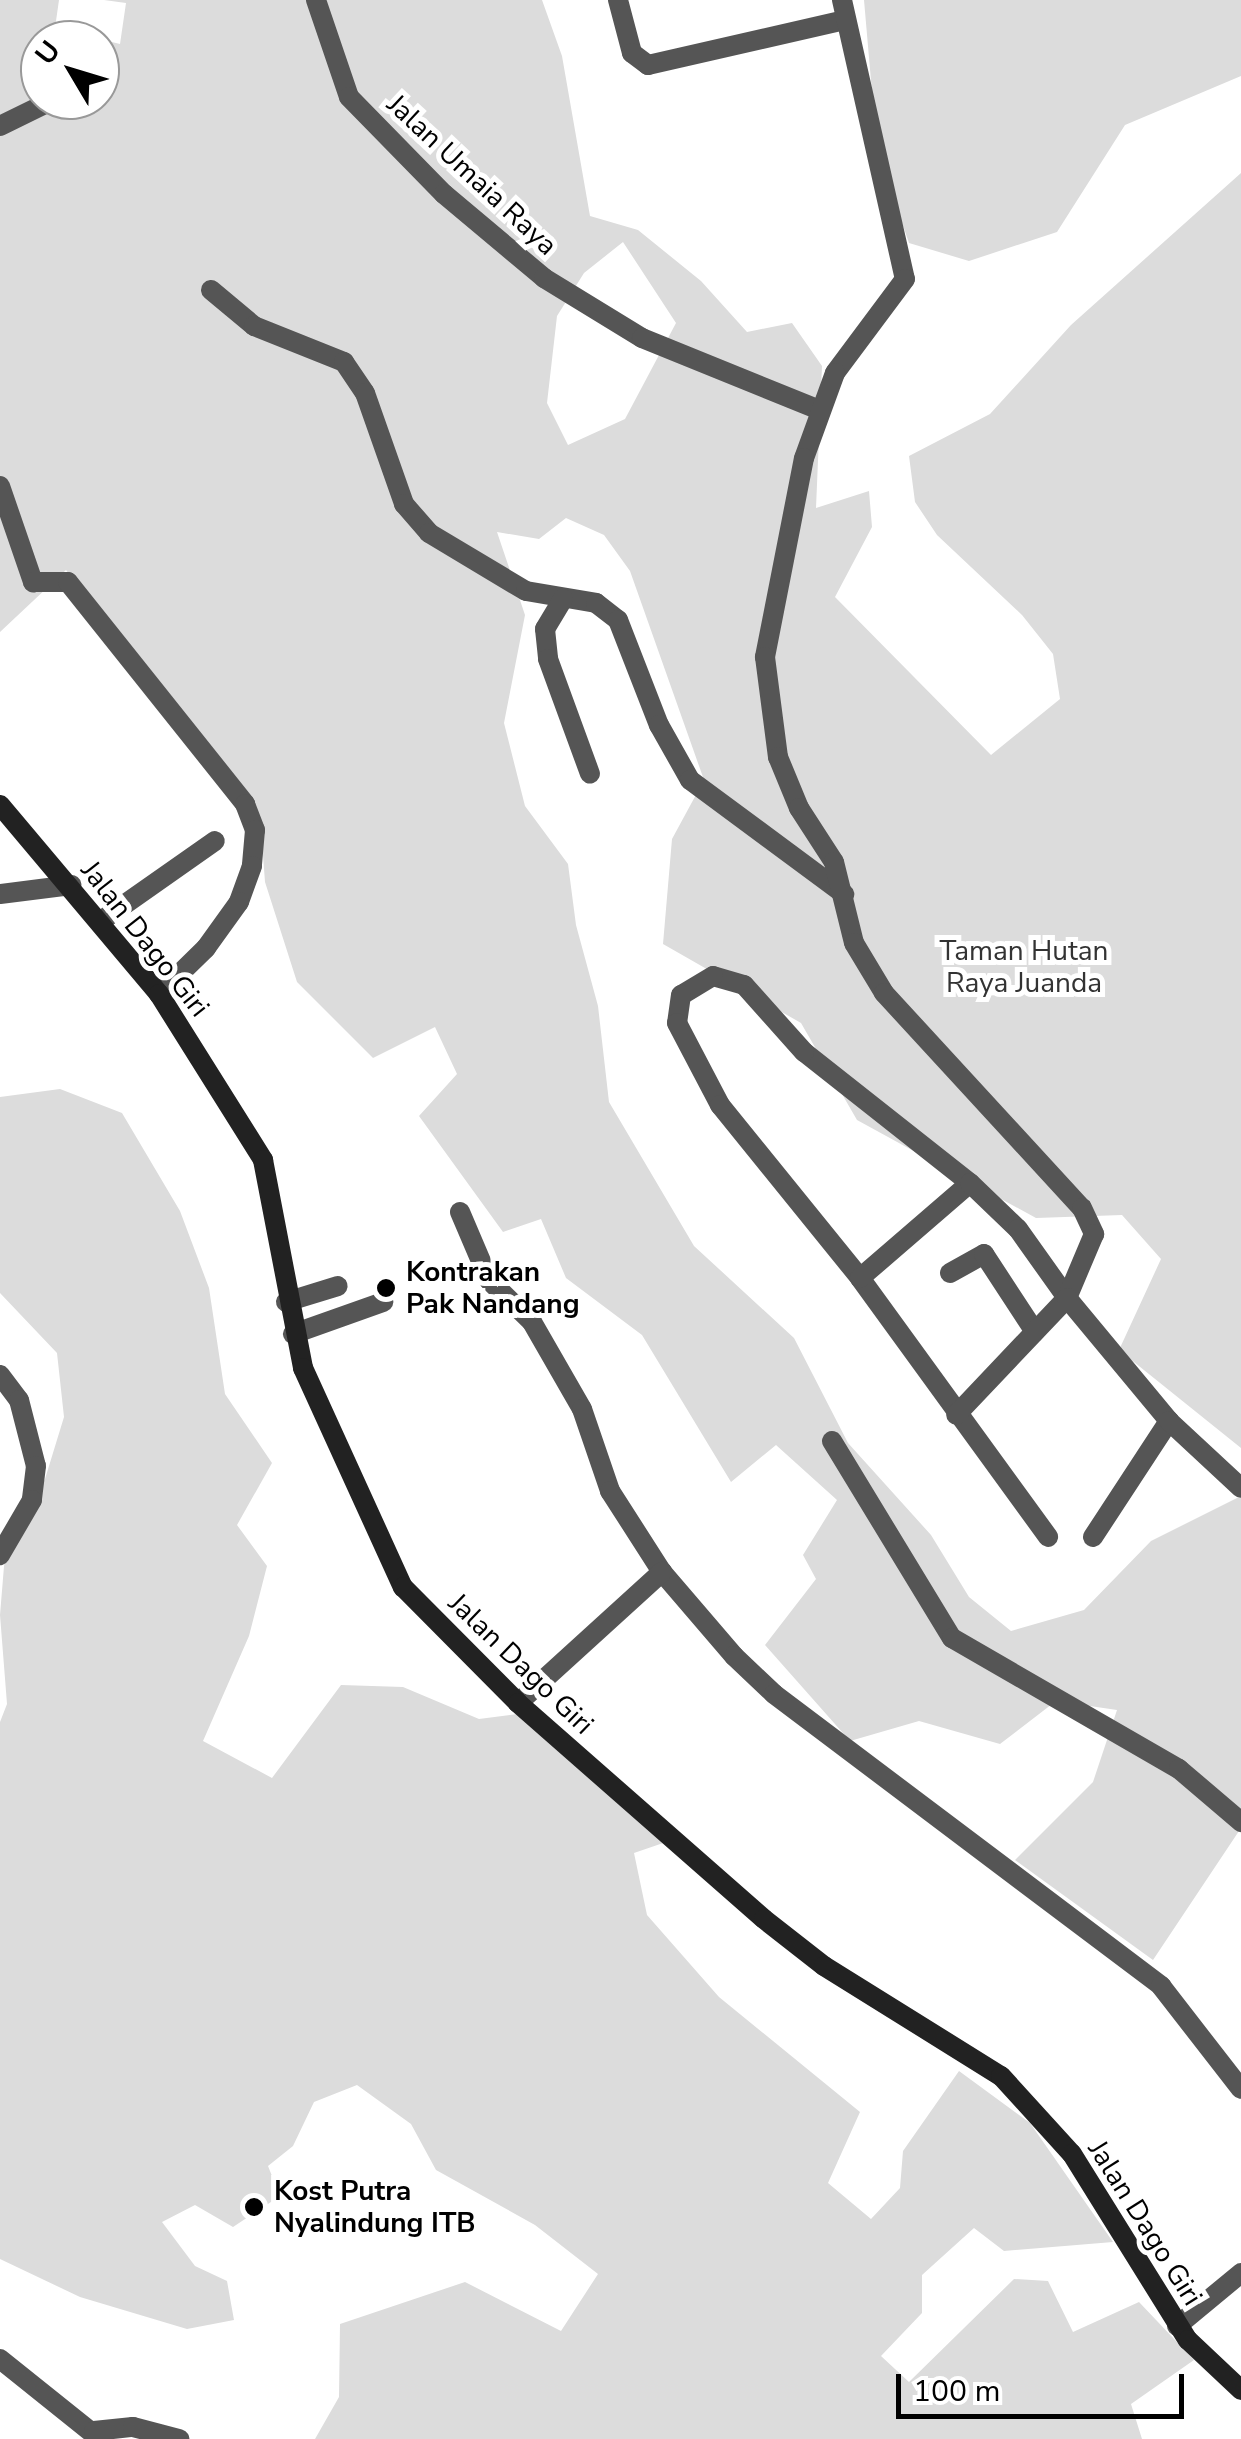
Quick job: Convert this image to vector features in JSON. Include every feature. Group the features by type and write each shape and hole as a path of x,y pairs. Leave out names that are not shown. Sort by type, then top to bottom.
{"main road":[{"name":"Jalan Dago Giri","path":"0,805 159,994 263,1160 293,1334 326,1430 403,1588 518,1703 824,1966 1001,2076 1072,2154 1178,2326 1241,2390"}],"street":[{"name":"Jalan Umaia Raya","path":"316,0 349,98 444,194 544,278 642,338 817,409"},
{"path":"618,0 632,54 648,66 843,10 904,280 836,373 817,409 771,610 767,692 778,757 834,862 854,943 884,993 1082,1208 1094,1234 1067,1298 956,1415"},
{"path":"211,290 254,326 344,362 365,393 404,504 429,533 526,591 596,602 618,620 659,725 690,780 844,894"},
{"path":"0,486 33,582 68,582 244,804 255,830 252,866 239,902 206,948 159,994"},
{"path":"563,599 544,630 548,659 590,774"},
{"path":"101,921 215,841"},
{"path":"0,894 71,886"},
{"path":"1048,1537 860,1278 720,1104 676,1023 676,1007 690,987 713,976 744,985 804,1052 970,1183 1018,1229 1067,1298 1169,1421 1241,1488"},
{"path":"860,1278 970,1183"},
{"path":"460,1212 489,1280 532,1322 582,1409 598,1470 662,1572 774,1694 1161,1986 1241,2089"},
{"path":"950,1273 984,1254 1036,1332"},
{"path":"286,1302 338,1286"},
{"path":"293,1334 383,1302"},
{"path":"0,1374 19,1400 36,1466 32,1500 0,1555"},
{"path":"1094,1537 1169,1421"},
{"path":"832,1442 952,1638 1179,1769 1241,1822"},
{"path":"518,1703 662,1572"},
{"path":"1178,2326 1241,2272"},
{"path":"0,2359 97,2435 133,2427 180,2439"}],"green space":[{"name":"Taman Hutan Raya Juanda","path":"0,0 59,0 56,20 20,20 20,120 120,120 120,44 126,3 104,0 542,0 562,56 590,216 638,230 701,281 747,332 792,323 822,366 816,508 869,491 872,527 835,597 991,755 1060,699 1053,654 1022,615 937,535 915,502 909,456 990,414 1071,325 1241,173 1241,1448 1119,1350 1161,1259 1122,1215 1036,1218 857,1120 801,1023 663,944 672,839 704,780 630,571 604,535 566,518 539,539 497,532 525,615 504,723 525,806 568,864 576,925 598,1006 609,1102 694,1246 794,1338 848,1443 931,1535 969,1597 1011,1631 1084,1610 1151,1541 1241,1496 1241,1828 1153,1960 1015,1860 1093,1782 1117,1710 1056,1701 1000,1744 919,1721 850,1741 765,1645 816,1579 803,1555 837,1500 776,1445 731,1482 642,1335 566,1278 541,1219 503,1232 419,1116 457,1074 435,1027 373,1058 297,982 265,882 261,829 66,570 0,632","holes":["623,242 676,323 625,419 568,445 547,403 557,316 584,273"]},
{"path":"864,0 1241,0 1241,76 1125,125 1057,232 969,261 909,243 877,150"},
{"path":"60,1089 122,1113 180,1211 209,1288 225,1394 272,1463 237,1525 267,1566 249,1636 203,1741 272,1778 341,1685 403,1687 479,1719 525,1713 669,1841 634,1853 647,1915 719,1997 860,2112 828,2183 871,2219 900,2188 903,2151 959,2071 1030,2123 1113,2242 1004,2251 974,2228 922,2275 922,2313 881,2356 909,2382 1014,2279 1048,2281 1073,2332 1139,2302 1194,2360 1131,2404 1142,2439 315,2439 339,2397 340,2324 465,2282 561,2331 598,2274 535,2225 436,2170 411,2124 357,2085 314,2102 293,2146 268,2166 280,2196 233,2227 195,2205 162,2222 195,2266 227,2281 234,2320 187,2329 80,2297 0,2259 0,1722 7,1704 0,1615 5,1554 45,1479 64,1417 57,1353 0,1293 0,1097"}],"place":[{"name":"Kontrakan Pak Nandang","path":"386,1288"},
{"name":"Kost Putra Nyalindung ITB","path":"254,2207"}]}
